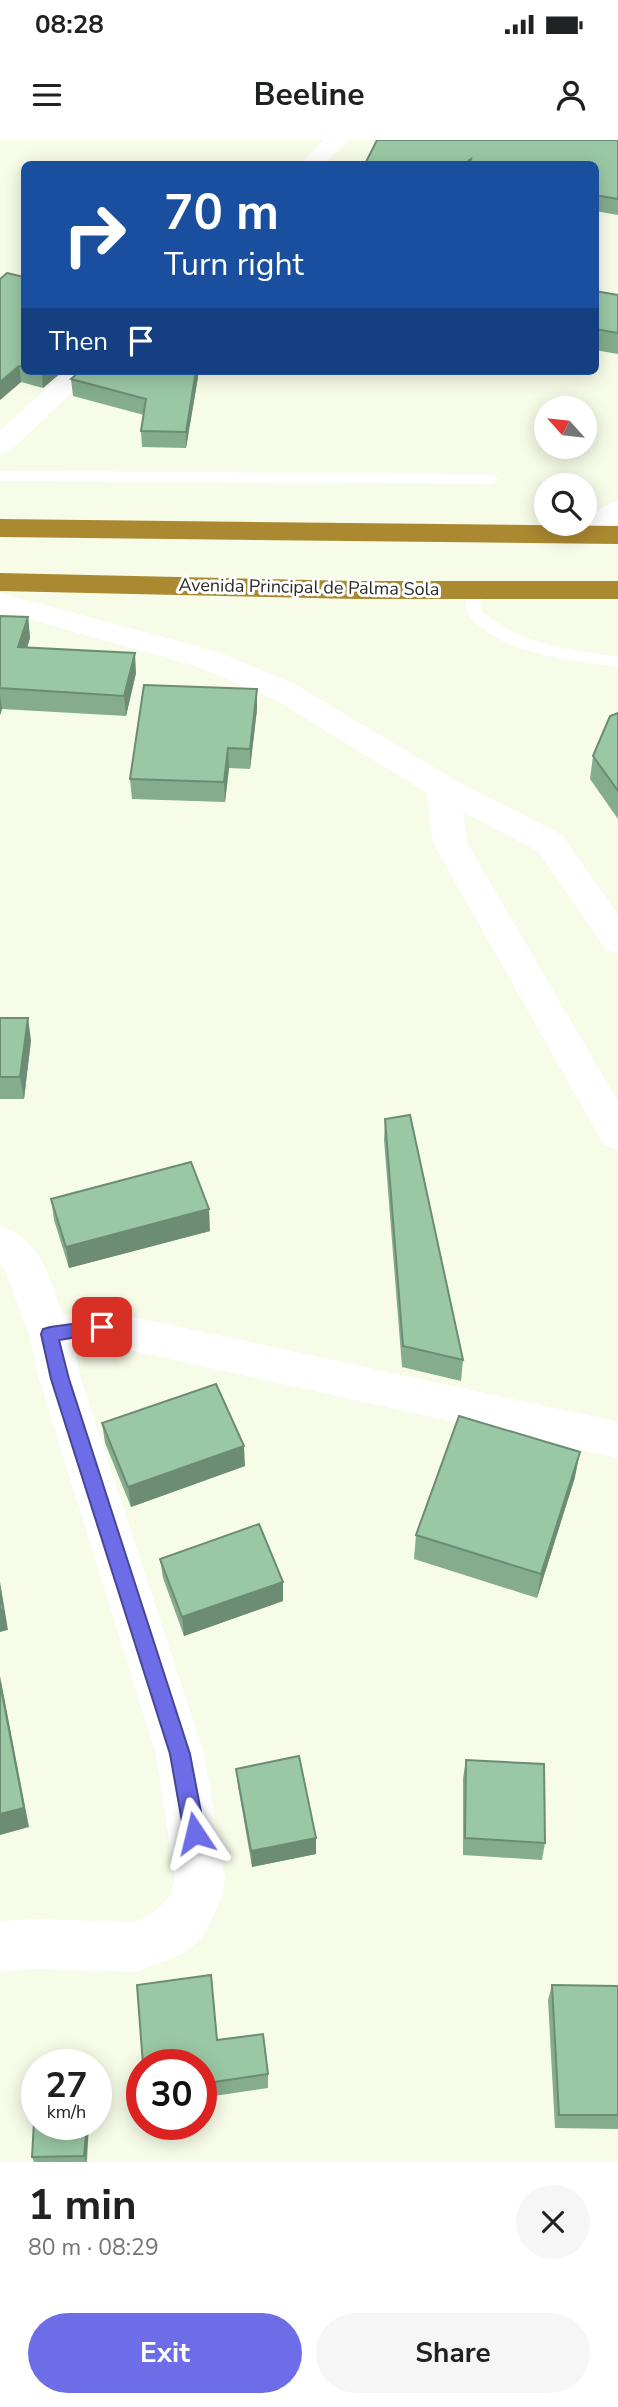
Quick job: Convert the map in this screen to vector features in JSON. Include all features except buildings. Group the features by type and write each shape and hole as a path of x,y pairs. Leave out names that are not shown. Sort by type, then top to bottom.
{"highway":[{"path":"0,528 534,534"},
{"path":"597,535 618,535"},
{"name":"Avenida Principal de Palma Sola","path":"0,582 356,590 618,590"}],"street":[{"path":"314,161 338,140"},
{"path":"0,445 78,375"},
{"path":"597,528 618,510"},
{"path":"0,602 218,663 285,692 443,788 550,843 618,941"},
{"path":"443,788 450,843 618,1135"},
{"path":"0,1242 20,1258 50,1334 60,1379 180,1754 200,1860 197,1896 188,1914 175,1928 156,1940 135,1947 36,1944 0,1946"},
{"path":"50,1334 102,1327 618,1440"}],"lane":[{"path":"0,476 492,479"},
{"path":"474,589 474,612 506,637 544,648 618,662"}],"route":[{"path":"102,1327 50,1334 60,1379 180,1754 195,1833"}]}
